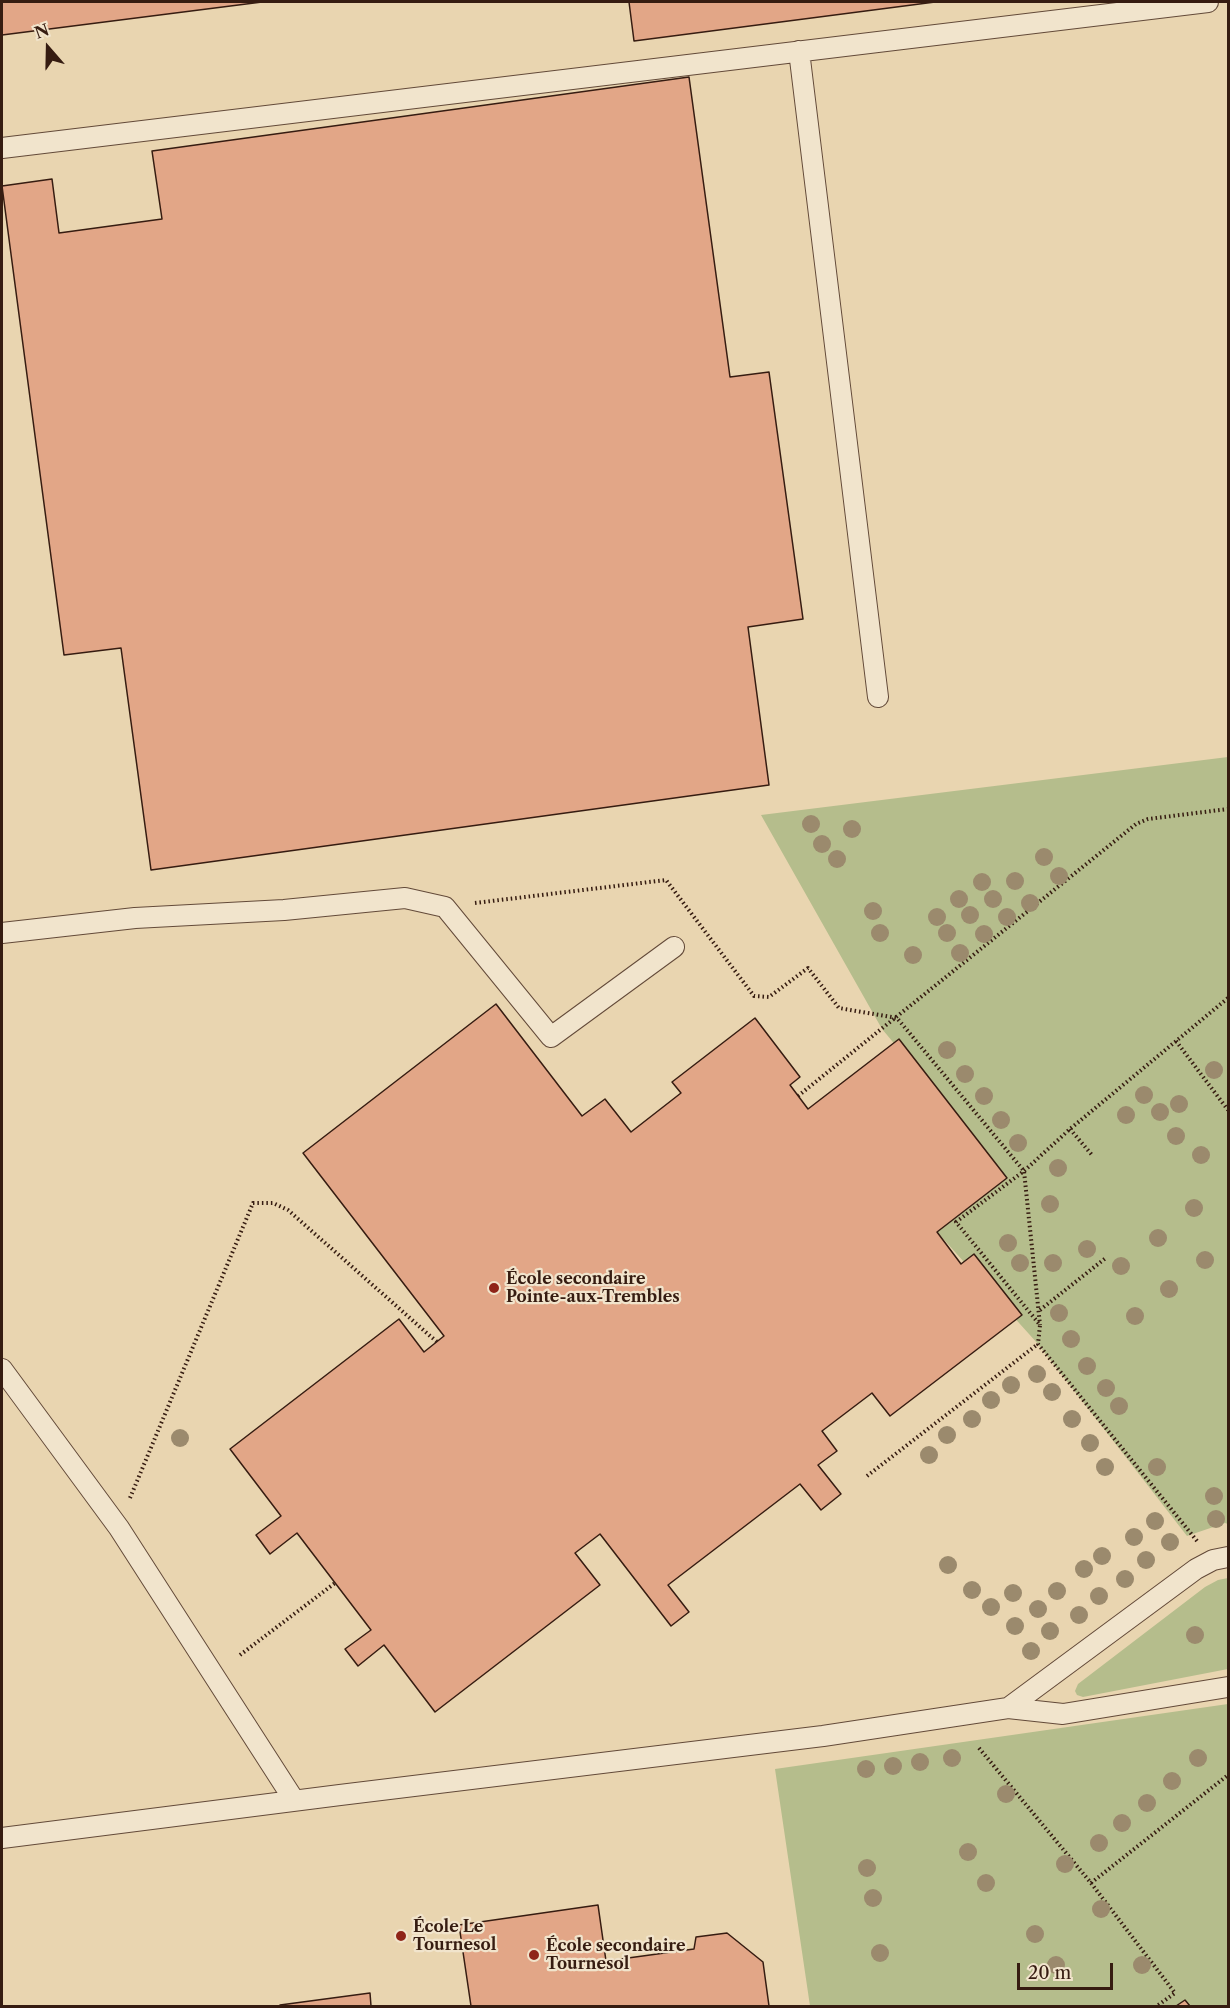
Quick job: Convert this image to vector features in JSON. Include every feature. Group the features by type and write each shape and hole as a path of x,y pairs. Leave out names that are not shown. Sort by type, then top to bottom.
{"lane":[{"path":"2,148 1208,2"},
{"path":"799,51 878,697"},
{"path":"2,933 135,918 284,910 405,898 445,907 551,1037 674,946"},
{"path":"2,1369 118,1528 294,1800"},
{"path":"1008,1708 1196,1569 1221,1558"},
{"path":"2,1838 823,1736 1008,1708 1063,1714 1228,1687"}],"path":[{"path":"798,1096 1136,824 1148,819 1228,809"},
{"path":"1040,1325 956,1222 1024,1171 1070,1129 1228,998"},
{"path":"867,1476 1038,1344 1040,1325 1024,1171 897,1018"},
{"path":"1176,1041 1228,1110"},
{"path":"1070,1129 1092,1155"},
{"path":"127,1505 253,1203 273,1203 288,1210 437,1342"},
{"path":"1039,1310 1107,1257"},
{"path":"1038,1344 1221,1558"},
{"path":"240,1655 335,1583"},
{"path":"979,1748 1091,1883 1174,1993 1157,2007"},
{"path":"1091,1883 1228,1775"}],"green space":[{"path":"1228,757 1228,1524 1225,1523 1187,1536 1038,1344 937,1232 1007,1178 882,1029 761,815"},
{"path":"1228,1578 1228,1669 1083,1697 1077,1695 1075,1691 1078,1684 1205,1587"},
{"path":"1228,1704 1228,2006 810,2006 775,1769"}],"building":[{"path":"2,2 262,2 2,35"},
{"path":"629,2 935,2 634,41"},
{"path":"689,77 730,377 769,372 803,619 748,627 769,785 151,870 121,648 64,655 2,186 52,179 59,233 162,219 152,151"},
{"path":"496,1004 582,1116 605,1099 631,1132 681,1093 672,1082 755,1018 800,1077 790,1085 808,1109 899,1039 1007,1178 937,1232 961,1264 974,1254 1022,1315 890,1416 872,1393 822,1431 837,1451 818,1465 841,1494 821,1510 800,1484 668,1585 689,1612 671,1626 600,1534 575,1553 600,1585 435,1712 384,1645 358,1666 345,1649 371,1630 297,1533 270,1554 256,1535 281,1516 230,1449 399,1319 424,1352 444,1336 303,1153"},
{"name":"École secondaire Tournesol","path":"598,1905 606,1961 694,1949 696,1937 727,1933 763,1962 769,2006 471,2006 459,1925"},
{"path":"370,1993 371,2006 280,2006 280,2005"},
{"path":"1185,2000 1190,2006 1176,2006"}],"place":[{"name":"École secondaire Pointe-aux-Trembles","path":"494,1288"},
{"name":"École Le Tournesol","path":"401,1936"},
{"name":"École secondaire Tournesol","path":"534,1955"}]}
